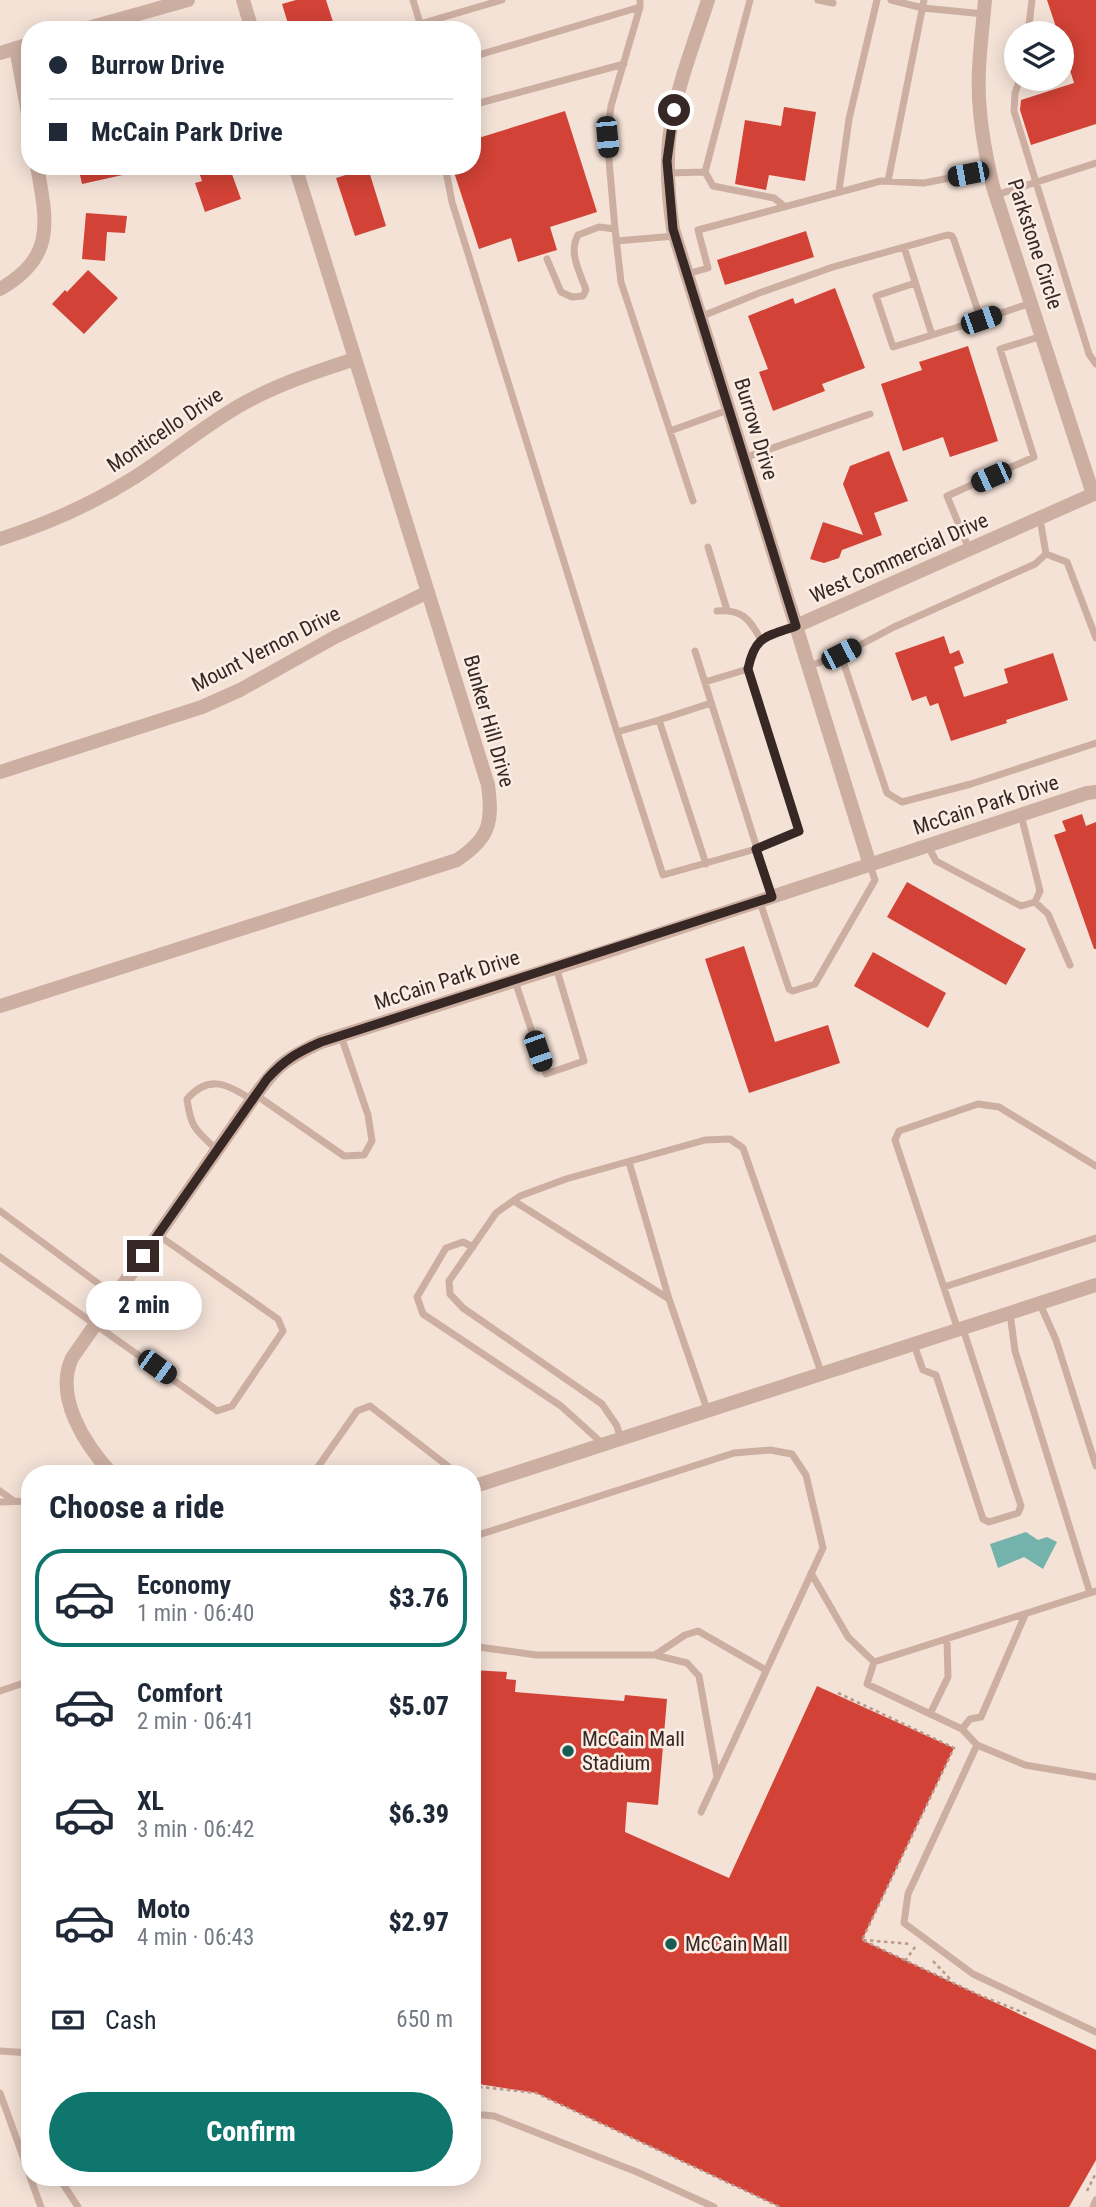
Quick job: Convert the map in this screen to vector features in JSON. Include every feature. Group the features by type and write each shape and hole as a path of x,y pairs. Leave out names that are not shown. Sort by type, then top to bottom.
{"street":[{"path":"113,21 188,0"},
{"path":"243,0 249,21"},
{"name":"Burrow Drive","path":"708,0 678,93 671,126 667,173 669,205 675,236 699,317 870,865"},
{"name":"Parkstone Circle","path":"985,7 979,78 979,109 984,149 996,195 1094,494"},
{"path":"0,53 21,47"},
{"path":"0,289 16,280 28,268 39,253 44,239 46,225 39,175"},
{"name":"Bunker Hill Drive","path":"0,1006 457,860 471,851 483,837 488,824 491,810 488,785 298,175"},
{"name":"Monticello Drive","path":"0,539 53,520 97,499 135,477 246,402 303,376 355,359"},
{"name":"West Commercial Drive","path":"796,626 1094,494"},
{"name":"Mount Vernon Drive","path":"0,772 202,707 428,592"},
{"name":"McCain Park Drive","path":"104,1465 84,1439 67,1390 66,1370 254,1097 281,1063 312,1046 341,1035 1096,792"},
{"path":"481,1483 1096,1285"}],"lane":[{"path":"413,0 419,21"},
{"path":"439,21 502,0"},
{"path":"750,0 705,172 713,186 774,198 784,206"},
{"path":"818,0 833,3"},
{"path":"839,191 849,119 877,0"},
{"path":"891,0 985,7"},
{"path":"1029,21 1032,0"},
{"path":"481,54 640,3"},
{"path":"640,3 611,107 607,137 614,229 621,282 693,502"},
{"path":"888,181 924,4"},
{"path":"481,103 624,64"},
{"path":"1016,91 1014,111 1024,147 1037,181 1089,354 1096,364"},
{"path":"996,195 1096,163"},
{"path":"686,274 708,268 698,230 881,181 924,183 990,170"},
{"path":"667,173 705,172"},
{"path":"447,175 456,215 663,875 756,849 799,831 748,669 751,652 761,640 796,626"},
{"path":"547,259 561,292 572,297 583,296 586,290 573,252 573,244 578,235 599,227 614,229"},
{"path":"699,317 821,271 947,235 954,240 981,320"},
{"path":"616,241 675,236"},
{"path":"904,247 932,335"},
{"path":"915,283 876,296 893,347 1031,303"},
{"path":"970,549 947,496 1034,457 1000,349 1042,336"},
{"path":"670,431 728,410"},
{"path":"743,458 870,414"},
{"path":"1040,518 1046,554"},
{"path":"708,547 727,610"},
{"path":"1046,554 1067,562 1096,638"},
{"path":"808,667 1035,564 1046,554"},
{"path":"717,611 734,610 744,616 753,625 761,640"},
{"path":"695,651 756,849 789,989 793,991 815,984 875,880 870,865"},
{"path":"841,654 887,793 902,802 971,784 1096,743"},
{"path":"705,682 748,669"},
{"path":"617,733 711,703"},
{"path":"659,720 706,864"},
{"path":"928,846 936,861 1009,900 1021,906 1035,902 1040,891 1021,815"},
{"path":"1035,902 1048,914 1070,965"},
{"path":"515,981 546,1074 584,1061 556,967"},
{"path":"217,1150 194,1129 187,1099 196,1089 216,1083 233,1087 254,1097 344,1156 364,1155 372,1141 369,1115 341,1035"},
{"path":"914,1345 923,1370 936,1375 983,1519 989,1522 1018,1513 1021,1507 895,1140 899,1131 978,1104 999,1107 1096,1166"},
{"path":"621,1440 617,1426 601,1404 463,1308 450,1294 449,1281 496,1213 520,1196 566,1180 705,1140 730,1139 743,1149 822,1375"},
{"path":"629,1162 669,1299 708,1412"},
{"path":"514,1201 669,1299"},
{"path":"0,1211 115,1296"},
{"path":"0,1257 217,1410 232,1406 283,1331 278,1319 158,1235"},
{"path":"944,1287 1096,1238"},
{"path":"473,1247 463,1242 446,1248 417,1297 423,1314 561,1406 604,1445"},
{"path":"1040,1304 1056,1340 1096,1466"},
{"path":"874,1662 1093,1592 1015,1351 1010,1313"},
{"path":"319,1465 356,1411 370,1406 446,1465"},
{"path":"481,1534 734,1453 770,1450 792,1454 806,1475 823,1548 701,1812"},
{"path":"0,1491 14,1502"},
{"path":"0,1502 21,1502"},
{"path":"811,1573 848,1637 874,1662"},
{"path":"962,1728 970,1719 981,1717 1024,1615"},
{"path":"655,1655 684,1634 698,1631 766,1670"},
{"path":"930,1714 948,1677 947,1640"},
{"path":"481,1647 536,1655 655,1655 687,1663 699,1676 717,1777"},
{"path":"874,1662 867,1684 962,1728 977,1745 1025,1765 1096,1777"},
{"path":"0,1691 21,1684"},
{"path":"977,1745 908,1894 904,1923 973,1974 1096,2032"},
{"path":"0,2051 21,2052"},
{"path":"0,2093 21,2151"},
{"path":"481,2115 494,2116 627,2168 714,2207"},
{"path":"34,2186 41,2207"},
{"path":"65,2186 78,2207"},
{"path":"1093,2207 1096,2200"}],"path":[{"path":"838,1693 954,1748 862,1940"},
{"path":"862,1940 954,1984 1028,2015"},
{"path":"862,1940 917,1944 905,1961"},
{"path":"926,1954 954,1984"},
{"path":"481,2087 536,2093 780,2207"},
{"path":"1085,2196 1096,2173"}],"water":[{"path":"1026,1532 1038,1540 1047,1537 1057,1542 1043,1569 1024,1557 998,1568 990,1544"}],"building":[{"path":"296,0 326,0 333,21 287,21 282,4"},
{"path":"1047,0 1096,0 1096,124 1031,145 1020,110 1021,100 1049,91 1074,91 1074,21 1054,21"},
{"path":"784,107 816,112 805,181 769,175 766,190 735,184 745,120 781,126"},
{"path":"565,111 597,212 550,227 557,250 518,262 511,238 479,249 455,175 481,175 481,137"},
{"path":"80,175 122,175 82,184"},
{"path":"200,175 232,175 241,199 205,212 195,183 202,181"},
{"path":"346,175 370,175 386,226 355,236 336,178"},
{"path":"86,213 127,216 125,233 107,232 105,261 82,259"},
{"path":"806,231 814,257 725,285 717,260"},
{"path":"88,270 118,298 84,334 52,304"},
{"path":"835,288 865,368 822,384 825,391 773,411 759,372 768,369 748,316 793,298 795,304"},
{"path":"968,346 998,441 950,457 943,437 903,451 881,384 922,370 919,362"},
{"path":"889,451 908,501 874,513 882,535 842,550 839,558 824,563 810,559 823,522 863,535 843,484 850,466"},
{"path":"944,636 950,654 959,650 964,663 954,667 964,697 1008,683 1004,669 1053,653 1068,700 951,741 938,703 930,706 926,696 912,701 895,653"},
{"path":"1082,814 1086,826 1096,822 1096,949 1054,835 1066,831 1062,821"},
{"path":"907,882 1026,949 1006,985 887,917"},
{"path":"744,946 775,1042 828,1025 840,1063 749,1093 705,959"},
{"path":"873,952 946,993 928,1028 854,986"},
{"name":"McCain Mall","path":"481,1671 507,1672 506,1679 516,1680 515,1692 624,1701 625,1695 667,1699 658,1805 627,1802 625,1832 729,1878 817,1686 954,1748 862,1940 1096,2050 1096,2160 1069,2207 780,2207 536,2093 481,2084"}],"place":[{"name":"McCain Mall Stadium","path":"568,1751"},
{"name":"McCain Mall","path":"671,1944"}],"route":[{"path":"143,1256 267,1079 281,1063 294,1055 321,1042 772,897 756,849 799,831 748,669 751,652 761,640 796,626 673,229 667,161 674,110"}]}
